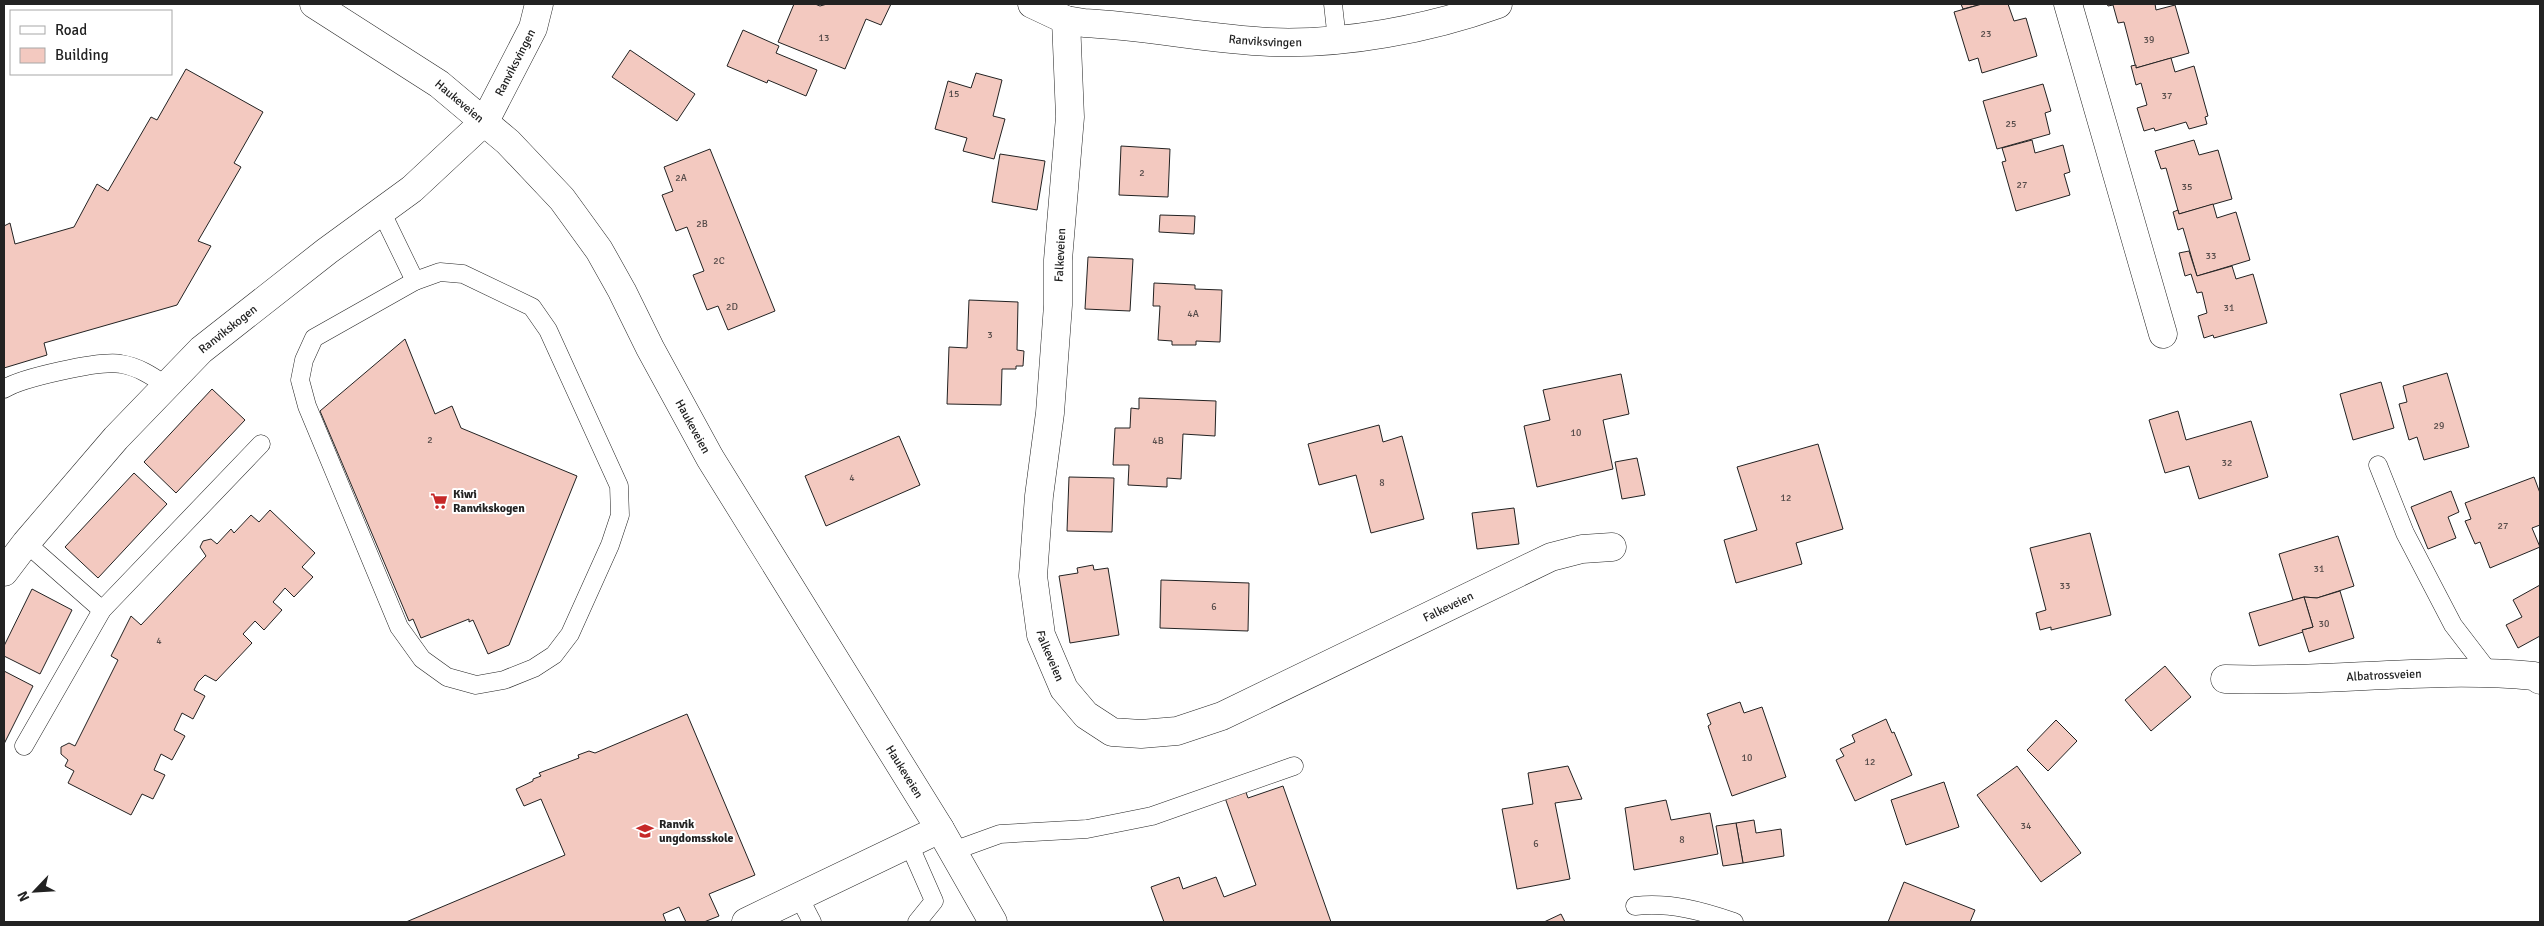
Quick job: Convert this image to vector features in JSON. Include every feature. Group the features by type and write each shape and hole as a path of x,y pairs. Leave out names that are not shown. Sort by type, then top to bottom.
{"street":[{"name":"Haukeveien","path":"314,4 439,84 485,121 562,199 599,250 710,458 946,840 993,922"},
{"name":"Ranviksvingen","path":"485,121 531,33 539,4"},
{"name":"Ranviksvingen","path":"1032,4 1066,20 1268,42 1337,40 1424,25 1469,14 1498,4"},
{"path":"2068,4 2164,334"},
{"name":"Falkeveien","path":"1066,20 1070,117 1058,260 1058,306 1050,413 1039,496 1033,576 1041,635 1064,689 1086,715 1112,732 1141,734 1177,731 1222,716 1550,556 1582,549 1612,547"},
{"name":"Ranvikskogen","path":"4,572 26,543 116,438 201,350 421,182 485,121"},
{"name":"Albatrossveien","path":"2225,679 2281,681 2489,672 2534,676 2540,680"},
{"path":"746,922 909,844 946,840"}],"lane":[{"path":"1333,4 1337,40"},
{"path":"382,213 415,281"},
{"path":"440,272 463,274 532,307 548,330 619,486 620,515 610,545 570,634 554,655 534,668 504,680 476,685 447,677 422,659 399,627 308,406 300,380 304,360 314,338 415,281 440,272"},
{"path":"4,389 79,366 120,364 144,371 167,386"},
{"path":"24,746 102,610 261,444"},
{"path":"2378,465 2405,533 2453,625 2489,672"},
{"path":"26,543 102,610"},
{"path":"946,840 1000,834 1087,829 1152,816 1294,766"},
{"path":"909,844 934,901 917,922"},
{"path":"799,897 812,922"},
{"path":"1635,906 1654,904 1702,911 1734,922"}],"building":[{"path":"794,4 815,4 820,6 827,4 891,4 881,25 866,19 845,69 778,42"},
{"path":"1961,4 1982,4 1963,9"},
{"path":"1982,4 2008,4 2014,21 2026,18 2037,56 1982,73 1978,58 1969,61 1954,12"},
{"path":"2107,4 2155,4 2156,10 2175,5 2189,53 2136,68 2124,22 2118,23 2113,5 2108,6"},
{"path":"743,30 779,46 776,53 817,70 806,96 768,80 767,83 727,66"},
{"path":"630,50 695,94 677,121 612,77"},
{"path":"2171,58 2175,72 2194,66 2208,116 2205,117 2207,124 2189,129 2186,122 2155,131 2154,128 2144,131 2137,108 2147,105 2141,83 2136,85 2131,66 2136,65 2136,68"},
{"path":"186,69 263,112 234,163 241,167 198,241 211,246 177,305 44,343 47,355 4,368 4,226 10,223 15,244 74,227 97,184 108,191 151,117 157,120"},
{"path":"976,73 1002,80 993,116 1005,119 994,159 963,151 967,138 935,129 948,81 971,88"},
{"path":"2043,84 2051,111 2045,113 2050,134 1997,149 1983,101"},
{"path":"2032,140 2035,153 2063,145 2070,172 2064,174 2070,195 2016,211 2002,162 2006,161 2002,148"},
{"path":"2194,140 2199,155 2218,150 2232,199 2179,214 2166,168 2161,169 2155,151"},
{"path":"1121,146 1170,149 1168,197 1119,195"},
{"path":"710,149 775,311 728,330 718,306 707,310 693,275 704,271 687,227 676,231 662,195 673,191 664,167"},
{"path":"1000,154 1045,161 1037,210 992,202"},
{"path":"2213,204 2217,218 2236,212 2250,260 2197,276 2183,228 2178,230 2173,212 2178,210 2179,214"},
{"path":"1160,215 1195,216 1194,234 1159,232"},
{"path":"2189,251 2197,276 2232,266 2236,279 2253,274 2267,323 2214,338 2213,335 2204,338 2198,316 2207,313 2202,292 2197,293 2191,274 2185,276 2179,253"},
{"path":"1088,257 1133,259 1130,311 1085,309"},
{"path":"1154,283 1195,285 1195,289 1222,290 1220,342 1196,341 1196,345 1172,345 1172,341 1158,340 1160,306 1153,306"},
{"path":"969,300 1018,302 1017,350 1024,351 1023,366 1016,366 1016,369 1002,369 1001,405 947,404 949,347 967,348"},
{"path":"405,339 435,414 452,406 461,428 577,476 509,645 488,654 473,620 469,622 469,619 421,638 413,619 409,621 320,411"},
{"path":"2447,373 2469,447 2424,460 2417,437 2409,440 2399,404 2407,402 2403,386"},
{"path":"1621,374 1629,414 1603,420 1613,469 1537,487 1524,426 1550,420 1543,390"},
{"path":"2381,382 2394,428 2353,440 2340,394"},
{"path":"212,389 245,420 176,493 144,462"},
{"path":"1139,398 1216,401 1215,436 1183,434 1181,479 1167,478 1167,487 1128,485 1129,465 1113,465 1115,428 1130,428 1131,408 1139,409"},
{"path":"2178,411 2186,440 2251,421 2268,477 2199,499 2189,466 2165,473 2149,420"},
{"path":"1379,425 1383,442 1402,436 1424,519 1371,533 1356,475 1319,485 1308,444"},
{"path":"899,436 920,485 826,526 805,476"},
{"path":"1818,444 1843,529 1796,543 1802,564 1736,583 1724,540 1757,530 1737,467"},
{"path":"1637,458 1645,495 1622,499 1615,462"},
{"path":"134,473 167,504 98,578 65,547"},
{"path":"1069,477 1114,478 1112,532 1067,531"},
{"path":"2534,477 2540,493 2540,525 2532,528 2540,547 2490,568 2480,542 2475,544 2465,521 2471,519 2465,503"},
{"path":"2451,491 2459,512 2448,517 2456,538 2428,549 2411,507"},
{"path":"1514,508 1519,544 1477,549 1472,513"},
{"path":"270,510 315,553 302,567 313,577 294,597 285,588 273,602 282,610 264,630 255,621 243,634 252,643 216,681 205,675 198,682 194,690 205,696 193,719 182,713 174,730 185,736 172,760 161,754 154,770 165,775 153,799 142,794 131,815 68,783 74,771 65,766 68,760 61,754 61,747 69,743 75,746 118,660 111,656 131,616 141,625 206,556 200,547 203,541 211,539 217,544 231,529 234,533 251,515 259,522"},
{"path":"2090,533 2111,615 2051,630 2051,627 2040,630 2036,613 2046,610 2030,548"},
{"path":"2338,536 2354,586 2317,598 2304,597 2293,600 2279,554"},
{"path":"1093,565 1094,570 1108,568 1119,635 1070,643 1059,576 1078,573 1077,568"},
{"path":"1161,580 1249,583 1248,631 1160,628"},
{"path":"2540,585 2540,636 2518,648 2506,625 2522,617 2513,600"},
{"path":"32,589 72,610 40,674 4,656 4,646"},
{"path":"2340,591 2354,638 2309,652 2302,630 2313,627 2304,597 2317,598"},
{"path":"2304,597 2313,627 2259,646 2249,613"},
{"path":"2165,666 2191,697 2151,731 2125,700"},
{"path":"4,671 33,686 4,744"},
{"path":"1740,702 1744,713 1762,707 1786,777 1732,796 1708,726 1711,724 1707,714"},
{"name":"Ranvik ungdomsskole","path":"687,714 755,875 709,894 719,916 704,922 686,922 679,907 663,914 666,922 406,922 565,855 541,799 524,806 516,789 541,776 539,773 579,758 578,755 589,751 595,753"},
{"path":"1886,719 1892,733 1894,732 1912,775 1855,801 1836,760 1844,756 1840,749 1855,742 1852,735"},
{"path":"2056,720 2077,741 2048,771 2027,750"},
{"path":"1568,766 1582,799 1555,803 1570,879 1517,889 1502,809 1533,804 1528,773"},
{"path":"2017,766 2081,853 2041,882 1977,795"},
{"path":"1944,782 1959,827 1906,845 1891,800"},
{"path":"1283,786 1331,922 1164,922 1151,887 1179,877 1183,889 1216,877 1224,897 1256,885 1224,795 1244,787 1248,798"},
{"path":"1666,800 1671,820 1710,813 1718,854 1634,870 1625,808"},
{"path":"1754,820 1756,833 1781,829 1784,856 1743,863 1736,823"},
{"path":"1736,823 1743,863 1723,866 1716,826"},
{"path":"1904,882 1975,910 1970,922 1888,922"},
{"path":"1561,914 1565,922 1544,922"}],"place":[{"name":"Kiwi Ranvikskogen","path":"439,501"},
{"name":"Ranvik ungdomsskole","path":"645,831"}]}
